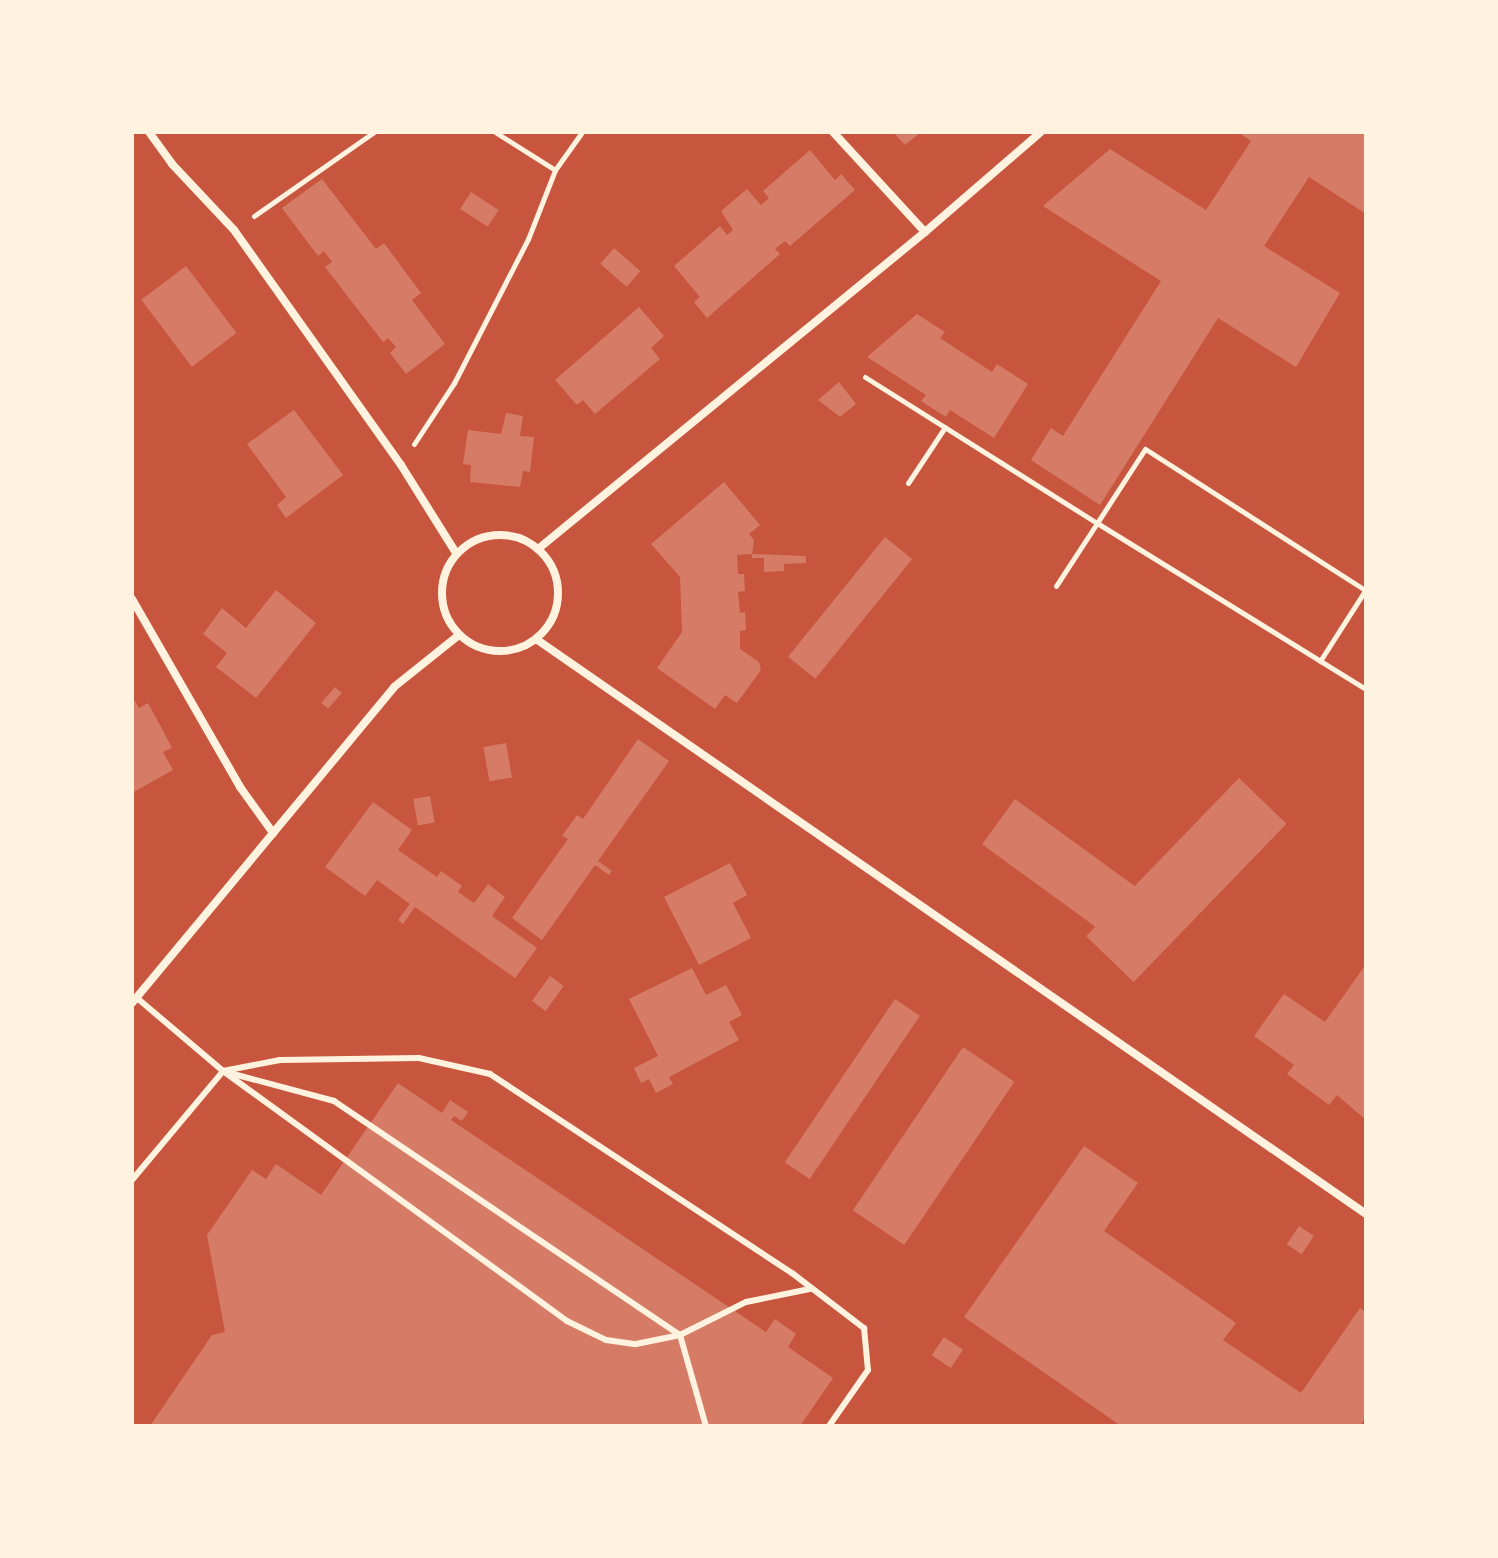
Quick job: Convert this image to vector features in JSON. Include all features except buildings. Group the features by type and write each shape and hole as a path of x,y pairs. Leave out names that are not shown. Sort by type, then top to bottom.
{"street":[{"path":"149,132 172,164 234,230 401,465 456,553"},
{"path":"833,132 925,232"},
{"path":"538,549 925,232 1041,132"},
{"path":"505,535 522,539 538,549 552,569 558,594 552,619 536,639 521,648 488,651 459,635 442,604 444,577 456,553 487,536 505,535"},
{"path":"132,599 240,787 273,833"},
{"path":"134,1000 394,687 459,635"},
{"path":"536,639 1366,1214"}],"lane":[{"path":"134,1000 223,1071 567,1321 606,1340 636,1344 680,1335 746,1302 810,1289"},
{"path":"132,1180 223,1071 280,1060 419,1058 490,1074 864,1328 868,1370 829,1426"},
{"path":"223,1071 334,1101 680,1335 706,1426"}],"path":[{"path":"234,230 374,132"},
{"path":"495,132 555,170"},
{"path":"401,465 454,383 528,239 555,170 582,132"},
{"path":"865,377 1366,689"},
{"path":"908,483 945,427"},
{"path":"1056,586 1145,449 1366,589 1320,661"}]}
